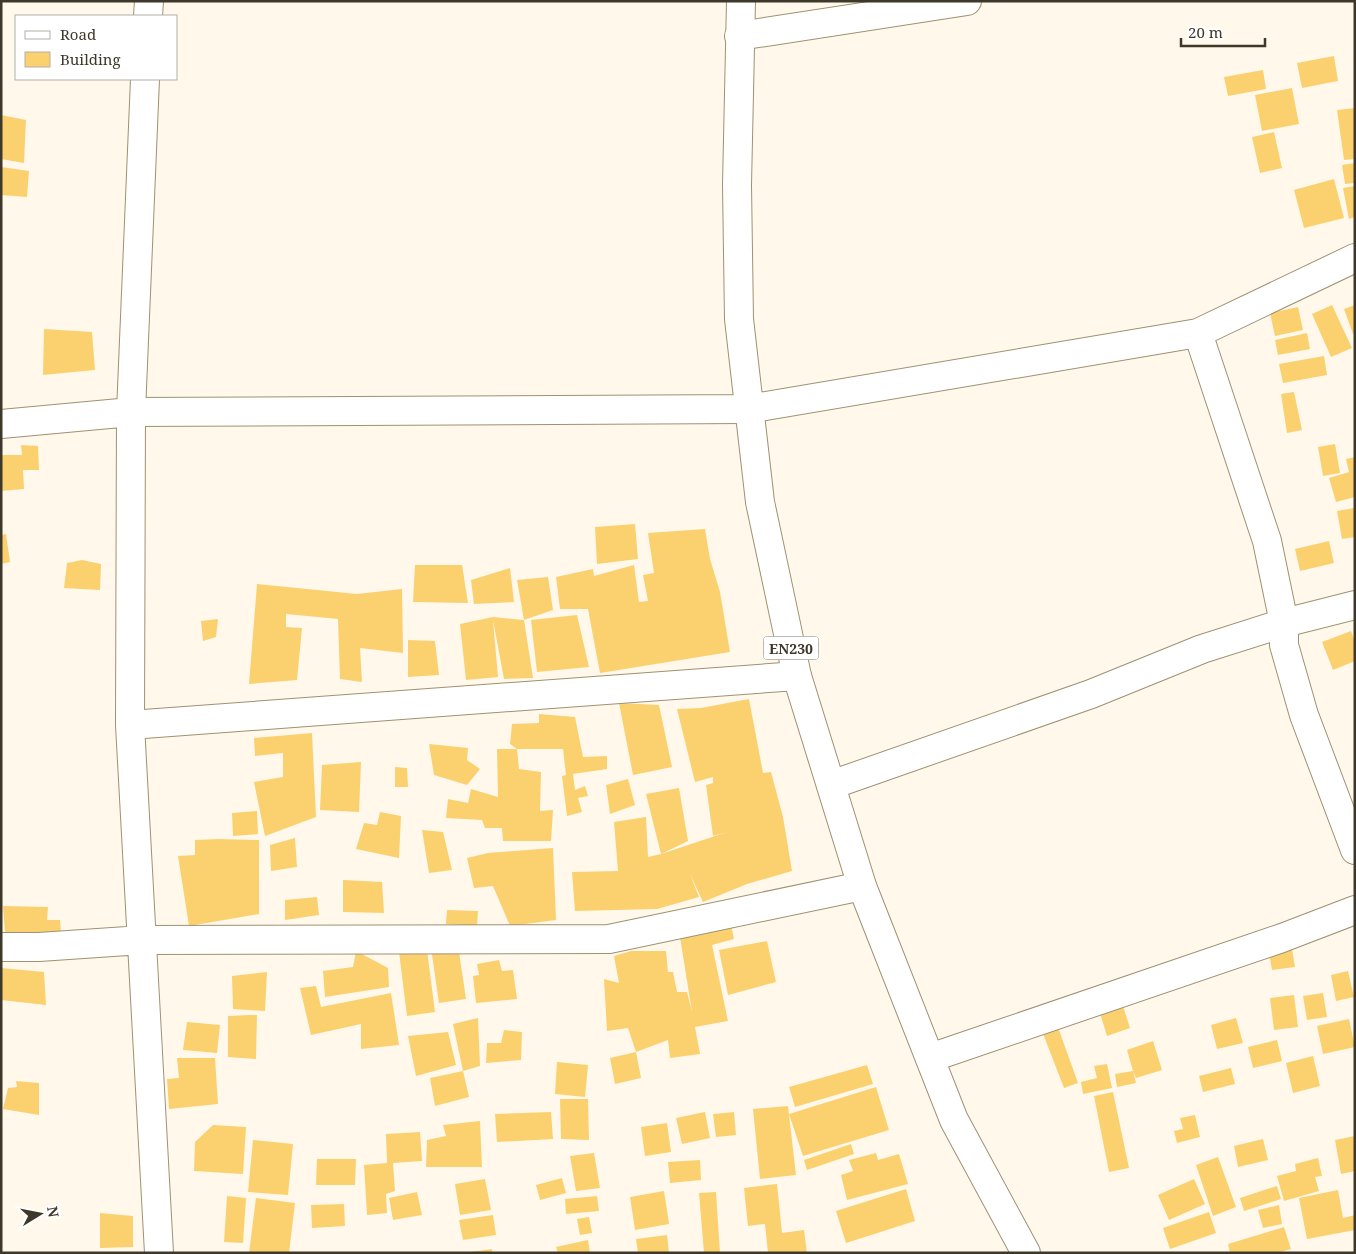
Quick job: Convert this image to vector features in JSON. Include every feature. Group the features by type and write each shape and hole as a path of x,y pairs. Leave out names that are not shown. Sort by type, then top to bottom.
{"street":[{"path":"148,15 149,1"},
{"name":"EN230","path":"741,1 737,185 739,319 760,502 797,676 862,886 954,1120 1026,1253"},
{"path":"739,36 967,1"},
{"path":"145,80 131,412 130,725 159,1253"},
{"path":"1,424 131,412 748,409 1198,333 1355,258"},
{"path":"1198,333 1267,541 1284,623 1284,644 1304,715 1355,850"},
{"path":"831,785 1091,694 1202,649 1284,623 1355,605"},
{"path":"130,725 797,676"},
{"path":"1,947 39,947 142,940 609,939 862,886"},
{"path":"930,1058 1282,938 1355,910"}],"building":[{"path":"1334,56 1338,81 1302,88 1297,63"},
{"path":"1263,70 1266,89 1228,96 1224,77"},
{"path":"1292,88 1299,124 1262,131 1255,95"},
{"path":"1355,108 1355,159 1344,160 1337,110"},
{"path":"1,115 26,120 24,163 1,159"},
{"path":"1274,132 1282,168 1260,173 1252,137"},
{"path":"1355,163 1355,183 1345,184 1342,165"},
{"path":"1,167 29,171 27,197 1,195"},
{"path":"1334,179 1344,218 1304,228 1294,190"},
{"path":"1355,186 1355,217 1349,219 1343,188"},
{"path":"1332,305 1352,348 1331,357 1312,314"},
{"path":"1355,305 1355,333 1353,334 1344,309"},
{"path":"1298,307 1303,330 1275,336 1270,313"},
{"path":"44,329 92,332 95,370 43,375"},
{"path":"1307,333 1310,349 1278,355 1275,340"},
{"path":"1324,356 1327,375 1283,383 1279,364"},
{"path":"1294,392 1302,430 1287,433 1281,394"},
{"path":"1335,444 1340,473 1323,476 1318,447"},
{"path":"21,445 38,446 39,470 23,470 24,489 1,491 1,455 22,455"},
{"path":"1355,457 1355,497 1336,502 1329,478 1349,472 1346,459"},
{"path":"1354,508 1355,537 1342,539 1337,511"},
{"path":"635,524 638,559 597,564 595,527"},
{"path":"705,529 710,559 720,592 730,652 600,673 588,609 560,609 556,577 593,569 594,576 634,565 639,602 648,601 643,575 654,573 648,533"},
{"path":"6,534 10,562 1,564 1,535"},
{"path":"1329,541 1334,563 1300,571 1295,549"},
{"path":"82,560 101,564 100,590 64,588 67,563"},
{"path":"415,565 462,565 468,603 413,602"},
{"path":"510,568 514,602 474,604 471,580"},
{"path":"548,577 553,610 524,620 517,580"},
{"path":"257,584 357,594 402,589 403,653 360,648 362,682 340,679 338,619 286,614 286,627 302,628 297,680 249,684"},
{"path":"577,615 589,667 537,672 531,620"},
{"path":"493,617 524,620 533,678 504,679 493,620 498,677 466,680 460,624"},
{"path":"218,619 216,637 203,641 201,621"},
{"path":"1351,631 1355,642 1355,661 1333,670 1322,642"},
{"path":"408,640 435,641 439,675 408,677"},
{"path":"749,699 763,773 771,772 783,817 792,871 747,884 703,902 690,874 699,897 657,909 575,911 572,872 618,871 614,822 646,817 648,857 727,832 713,836 706,785 713,783 713,777 695,782 677,709 701,708"},
{"path":"619,703 659,705 672,767 633,775"},
{"path":"539,714 575,717 583,757 607,756 607,769 573,774 575,790 585,786 588,796 578,798 582,812 567,816 562,776 566,775 563,749 517,749 510,744 512,724 539,723"},
{"path":"312,733 316,817 265,836 254,782 283,777 283,753 255,756 254,738"},
{"path":"429,744 468,748 467,760 480,769 467,785 434,775"},
{"path":"497,749 517,749 519,769 541,772 540,811 553,810 551,841 503,841 502,828 485,828 482,820 446,818 448,799 468,803 471,789 498,797"},
{"path":"361,762 359,812 320,810 322,765"},
{"path":"395,767 407,768 408,787 395,787"},
{"path":"628,779 635,805 610,814 606,785"},
{"path":"679,788 688,841 661,854 646,794"},
{"path":"257,811 258,834 233,836 232,813"},
{"path":"380,812 401,816 399,858 356,849 364,823 377,825"},
{"path":"422,830 443,832 452,870 429,873"},
{"path":"295,838 297,867 271,871 270,845"},
{"path":"195,840 259,840 259,914 189,926 178,856 195,855"},
{"path":"553,848 556,920 510,926 493,886 474,888 467,858 488,853"},
{"path":"343,880 382,882 384,913 343,912"},
{"path":"317,897 319,915 285,920 285,900"},
{"path":"3,906 48,907 47,920 60,920 61,932 5,933"},
{"path":"447,910 478,911 477,926 446,924"},
{"path":"731,925 734,939 712,945 728,1021 695,1027 700,1054 670,1058 668,1040 636,1052 628,1028 607,1031 604,979 619,983 614,956 631,951 666,951 668,972 673,972 677,992 687,992 692,1012 680,937"},
{"path":"767,941 776,982 728,995 719,950"},
{"path":"458,945 466,999 439,1003 431,948"},
{"path":"1292,949 1295,967 1272,970 1269,953"},
{"path":"427,950 435,1012 407,1016 399,952"},
{"path":"356,951 388,968 389,987 325,997 323,971 353,967"},
{"path":"499,960 502,971 513,970 517,999 476,1003 473,976 479,975 477,964"},
{"path":"1,968 44,972 46,1005 1,1000"},
{"path":"1348,971 1354,997 1336,1001 1331,975"},
{"path":"267,972 265,1011 233,1009 232,976"},
{"path":"316,986 321,1007 391,993 399,1045 361,1049 361,1024 311,1035 300,988"},
{"path":"1323,993 1327,1017 1307,1020 1303,996"},
{"path":"1294,995 1298,1027 1274,1030 1270,998"},
{"path":"1123,1006 1130,1028 1107,1036 1100,1013"},
{"path":"257,1015 256,1059 228,1057 228,1016"},
{"path":"478,1018 480,1066 463,1071 453,1024"},
{"path":"1236,1018 1243,1043 1217,1049 1211,1025"},
{"path":"1055,1019 1078,1083 1064,1088 1040,1026"},
{"path":"1349,1019 1355,1047 1323,1054 1317,1026"},
{"path":"187,1022 220,1025 217,1053 183,1050"},
{"path":"504,1030 522,1032 521,1060 486,1063 487,1043 501,1043"},
{"path":"448,1032 456,1065 416,1076 408,1036"},
{"path":"1277,1040 1282,1061 1253,1068 1248,1047"},
{"path":"1153,1041 1162,1070 1136,1078 1127,1050"},
{"path":"636,1052 641,1078 615,1084 610,1058"},
{"path":"1313,1056 1320,1086 1293,1093 1286,1063"},
{"path":"177,1058 215,1058 218,1104 169,1109 167,1079 179,1078"},
{"path":"557,1062 588,1065 585,1097 555,1094"},
{"path":"1107,1064 1112,1088 1083,1094 1081,1082 1097,1078 1094,1066"},
{"path":"867,1065 873,1084 795,1107 789,1087"},
{"path":"1231,1068 1235,1084 1203,1092 1199,1076"},
{"path":"463,1071 469,1097 435,1106 430,1078"},
{"path":"1133,1071 1136,1083 1117,1087 1115,1074"},
{"path":"16,1081 39,1083 39,1115 3,1109 8,1088 17,1087"},
{"path":"876,1087 889,1130 803,1156 789,1114"},
{"path":"1113,1092 1129,1168 1109,1172 1094,1096"},
{"path":"560,1099 588,1099 589,1140 561,1139"},
{"path":"788,1106 796,1175 760,1179 753,1109"},
{"path":"551,1112 553,1139 497,1142 495,1114"},
{"path":"705,1112 710,1138 682,1144 676,1118"},
{"path":"734,1112 736,1135 716,1137 713,1114"},
{"path":"1195,1115 1200,1137 1177,1143 1174,1131 1183,1129 1180,1118"},
{"path":"480,1121 482,1167 426,1167 427,1140 446,1136 443,1125"},
{"path":"667,1123 671,1152 645,1156 641,1127"},
{"path":"213,1125 246,1127 243,1174 194,1171 195,1142"},
{"path":"420,1132 422,1161 393,1163 395,1191 386,1194 387,1213 367,1215 364,1165 387,1163 386,1134"},
{"path":"1355,1136 1355,1171 1341,1174 1335,1140"},
{"path":"1263,1139 1268,1160 1238,1167 1234,1146"},
{"path":"253,1140 293,1144 288,1195 248,1192"},
{"path":"851,1144 854,1154 807,1170 804,1160"},
{"path":"594,1153 600,1188 576,1191 570,1156"},
{"path":"876,1153 878,1160 899,1154 908,1184 847,1200 841,1175 853,1171 849,1160"},
{"path":"1218,1157 1236,1207 1213,1216 1196,1165"},
{"path":"1318,1158 1322,1176 1315,1177 1319,1191 1284,1201 1277,1176 1296,1171 1295,1164"},
{"path":"317,1159 356,1159 355,1185 316,1185"},
{"path":"700,1160 701,1180 670,1183 668,1162"},
{"path":"562,1178 566,1193 540,1200 536,1185"},
{"path":"485,1179 491,1210 460,1215 455,1184"},
{"path":"1194,1179 1205,1204 1169,1220 1158,1195"},
{"path":"777,1184 782,1233 804,1230 807,1253 768,1253 765,1224 748,1226 744,1188"},
{"path":"1277,1186 1281,1199 1244,1211 1240,1198"},
{"path":"906,1189 915,1221 846,1243 836,1211"},
{"path":"1338,1190 1343,1218 1355,1215 1355,1230 1307,1239 1299,1198"},
{"path":"664,1191 669,1224 635,1230 630,1197"},
{"path":"417,1192 422,1215 393,1220 389,1198"},
{"path":"716,1192 720,1253 704,1253 699,1193"},
{"path":"227,1196 246,1198 243,1243 224,1242"},
{"path":"597,1196 599,1211 566,1214 565,1199"},
{"path":"256,1198 295,1203 289,1253 249,1253"},
{"path":"344,1204 345,1226 312,1228 311,1205"},
{"path":"1279,1205 1282,1224 1263,1228 1258,1210"},
{"path":"1209,1212 1216,1233 1170,1249 1163,1228"},
{"path":"100,1213 133,1216 133,1247 100,1248"},
{"path":"493,1215 496,1235 463,1240 459,1220"},
{"path":"589,1217 592,1233 580,1235 577,1219"},
{"path":"1284,1227 1291,1249 1277,1253 1230,1253 1228,1244"},
{"path":"667,1235 669,1253 638,1253 636,1239"},
{"path":"588,1240 590,1253 558,1253 556,1247"},
{"path":"492,1249 492,1253 471,1252"}]}
